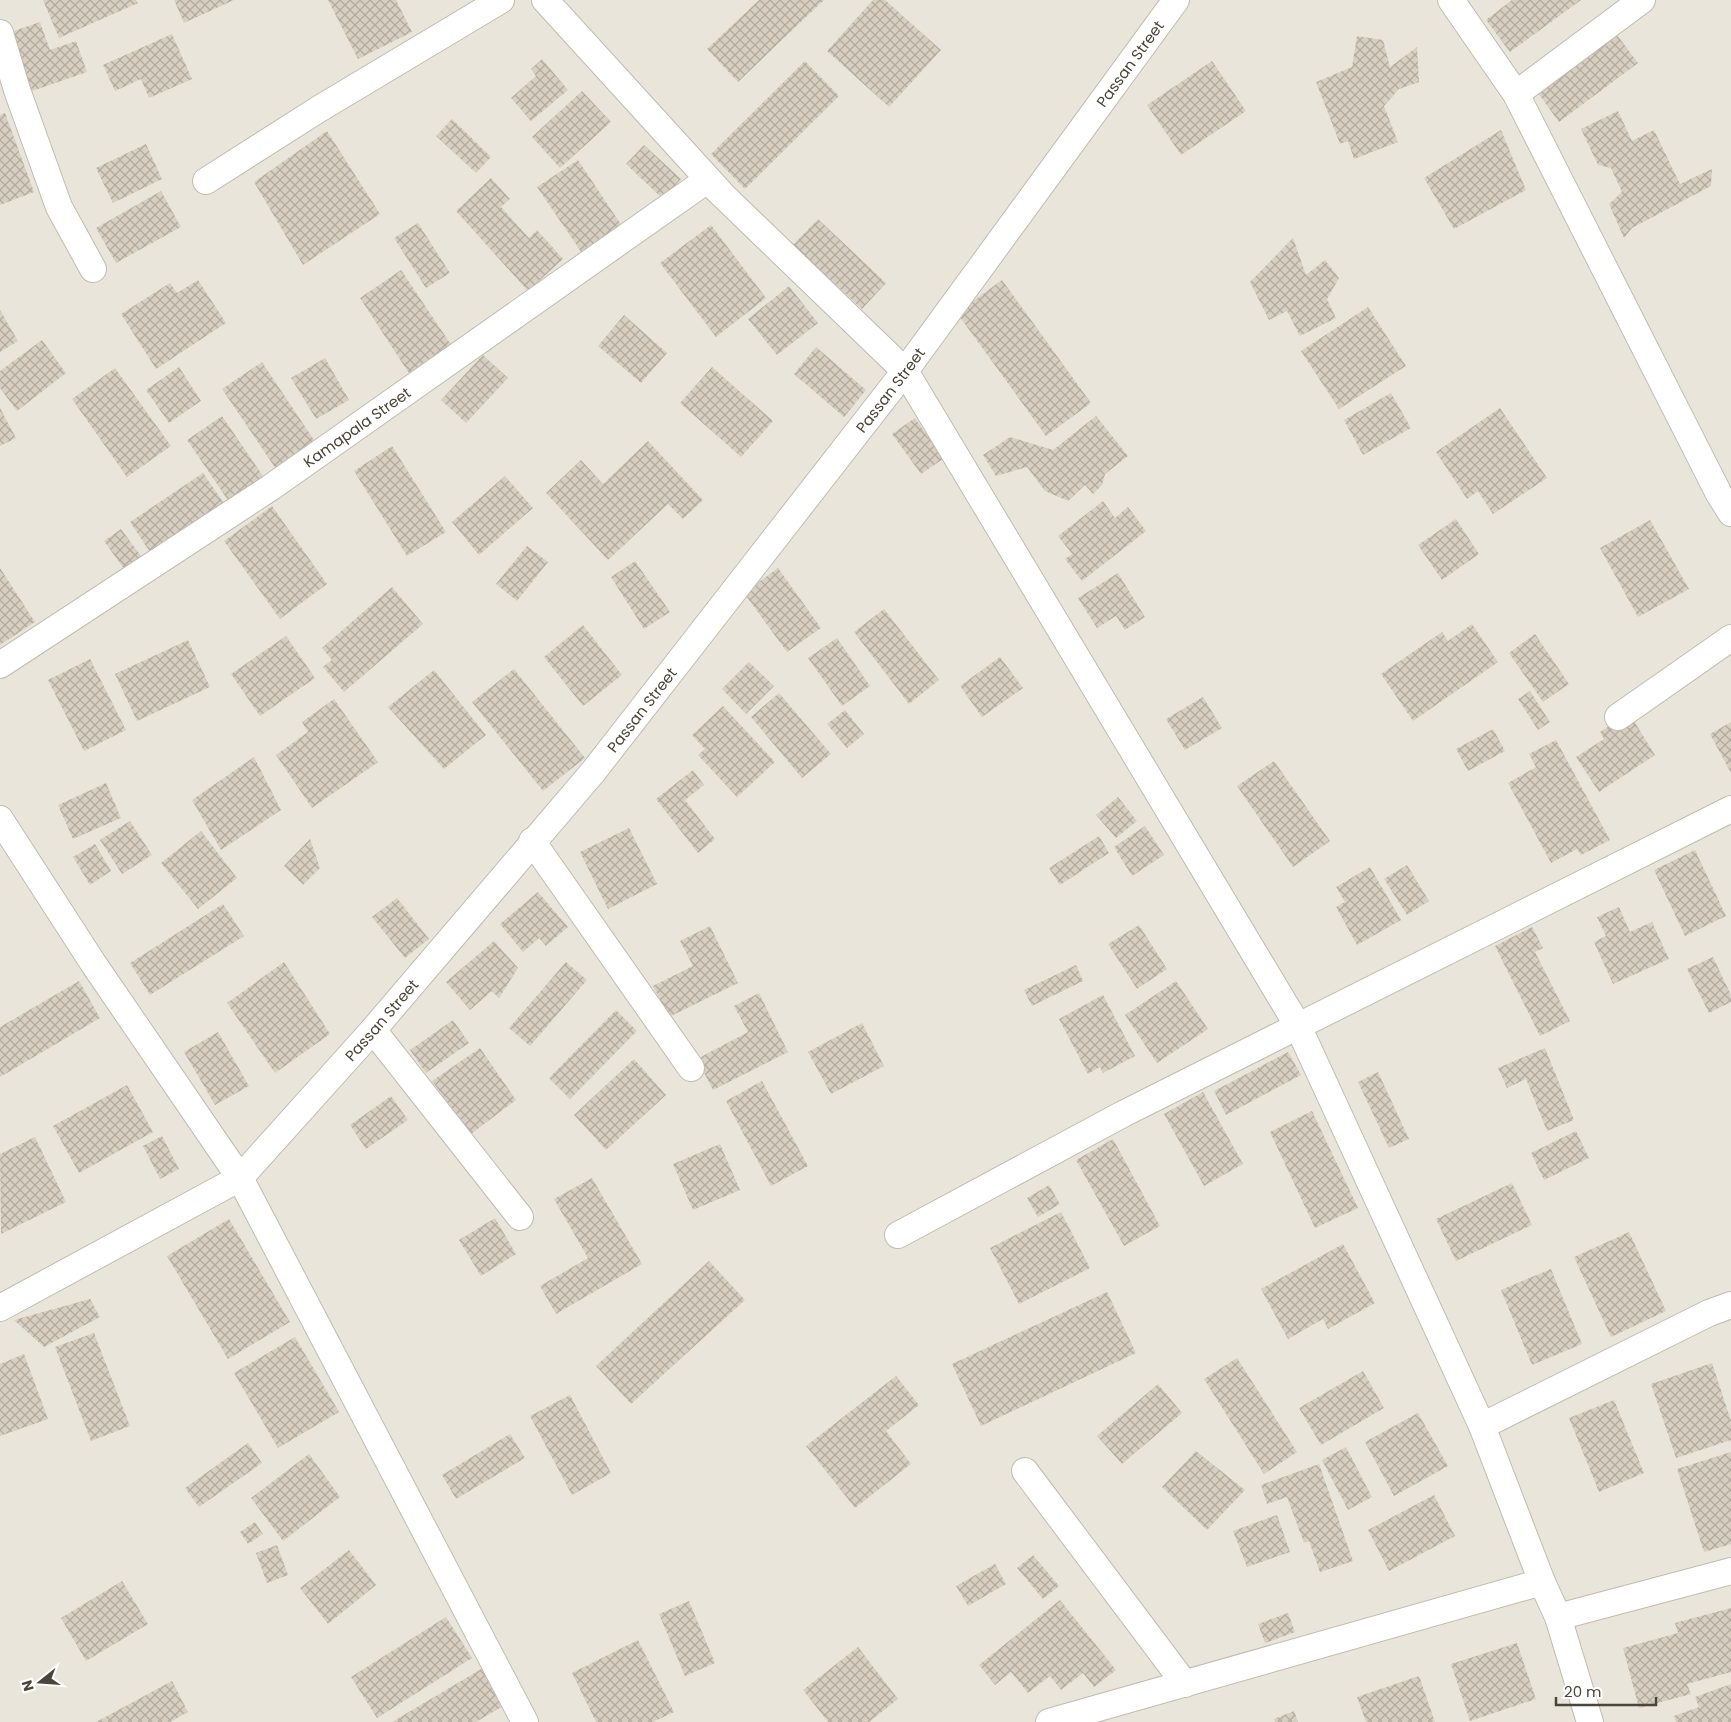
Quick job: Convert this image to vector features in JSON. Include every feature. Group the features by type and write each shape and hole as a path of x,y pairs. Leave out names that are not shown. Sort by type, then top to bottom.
{"street":[{"path":"206,181 319,109 501,0"},
{"path":"545,0 707,179 898,365 1298,1026 1482,1426 1542,1582 1558,1618 1590,1722"},
{"name":"Passan Street","path":"0,1308 240,1178 373,1030 593,772 898,365 1176,0"},
{"path":"1451,0 1516,94 1719,494 1731,513"},
{"path":"1516,94 1642,0"},
{"path":"0,33 17,90 59,207 93,269"},
{"name":"Kamapala Street","path":"0,665 270,488 707,180 898,365"},
{"path":"1618,716 1731,638"},
{"path":"898,1235 1123,1114 1731,809"},
{"path":"0,819 93,963 240,1178 525,1722"},
{"path":"532,842 691,1068"},
{"path":"373,1030 520,1217"},
{"path":"1482,1426 1700,1318 1731,1305"},
{"path":"1025,1471 1185,1684"},
{"path":"1558,1618 1731,1571"},
{"path":"1049,1722 1542,1582"}],"shaded area":[{"path":"0,0 1731,0 1731,1722 0,1722"}],"building":[{"path":"43,0 136,0 138,3 59,38"},
{"path":"174,0 234,0 184,23"},
{"path":"328,0 396,0 412,32 358,59"},
{"path":"759,0 824,0 738,82 707,49"},
{"path":"873,0 885,0 941,50 889,107 827,51"},
{"path":"1512,0 1581,0 1510,52 1486,20"},
{"path":"40,22 50,50 76,41 87,72 32,91 11,32"},
{"path":"172,34 192,79 149,98 141,79 115,91 103,65"},
{"path":"1617,35 1638,63 1559,122 1538,93"},
{"path":"1357,36 1383,40 1390,67 1417,47 1419,82 1399,89 1384,106 1398,142 1354,159 1348,141 1340,144 1316,82 1352,67"},
{"path":"542,59 568,90 531,121 511,98 536,76 531,69"},
{"path":"805,61 839,96 745,189 711,154"},
{"path":"1212,61 1246,111 1181,155 1147,105"},
{"path":"582,91 611,122 560,168 532,137"},
{"path":"1618,111 1632,141 1654,130 1680,184 1712,169 1711,186 1632,228 1624,238 1609,204 1622,192 1611,168 1598,165 1581,129"},
{"path":"5,113 34,192 0,205 0,115"},
{"path":"452,119 491,157 476,173 436,136"},
{"path":"1501,130 1526,190 1454,229 1424,178"},
{"path":"327,131 380,214 303,265 254,182"},
{"path":"146,144 162,179 113,203 96,168"},
{"path":"644,145 681,179 663,199 626,164"},
{"path":"578,160 624,229 584,256 537,187"},
{"path":"491,178 510,199 501,207 529,238 537,230 563,259 528,291 456,211"},
{"path":"161,191 181,227 116,263 96,228"},
{"path":"818,219 886,283 862,309 793,245"},
{"path":"418,223 450,273 426,288 394,238"},
{"path":"711,225 766,298 716,337 660,263"},
{"path":"1293,238 1306,275 1325,260 1339,278 1327,299 1336,318 1300,336 1287,311 1269,320 1250,282"},
{"path":"401,270 456,352 414,381 360,298"},
{"path":"198,280 226,323 156,369 121,314 170,283 177,293"},
{"path":"1002,280 1091,403 1046,436 957,313"},
{"path":"789,286 818,323 777,355 748,319"},
{"path":"1368,307 1406,366 1339,409 1301,351"},
{"path":"0,310 18,341 0,352"},
{"path":"624,315 667,353 641,383 598,346"},
{"path":"42,340 66,373 17,411 0,388 0,371"},
{"path":"816,347 866,390 844,417 794,374"},
{"path":"483,355 508,378 466,423 441,400"},
{"path":"325,358 349,400 316,419 291,378"},
{"path":"262,362 316,443 276,469 222,389"},
{"path":"179,367 201,401 169,423 146,390"},
{"path":"712,367 773,421 741,457 680,403"},
{"path":"115,368 171,446 127,477 72,399"},
{"path":"1391,393 1411,428 1363,455 1344,420"},
{"path":"0,408 16,438 0,446"},
{"path":"1500,408 1547,478 1493,514 1478,491 1467,499 1436,452"},
{"path":"222,416 267,482 232,506 187,440"},
{"path":"1096,416 1128,456 1105,474 1102,485 1093,494 1085,485 1068,501 1045,491 1027,467 996,476 983,455 1010,437 1053,450"},
{"path":"915,418 943,459 921,474 892,434"},
{"path":"648,441 703,500 683,519 668,504 608,560 546,493 581,460 603,484"},
{"path":"392,446 446,532 407,556 354,471"},
{"path":"203,473 228,509 154,558 130,522"},
{"path":"505,476 533,508 479,555 452,522"},
{"path":"1103,501 1115,518 1128,507 1146,531 1082,581 1065,559 1072,554 1058,536"},
{"path":"272,506 327,584 280,619 224,541"},
{"path":"1456,519 1479,554 1442,580 1418,545"},
{"path":"1650,520 1689,589 1638,617 1600,548"},
{"path":"121,529 144,560 127,573 104,541"},
{"path":"527,546 548,562 517,601 496,584"},
{"path":"635,561 670,612 644,629 611,577"},
{"path":"0,568 35,622 0,645"},
{"path":"778,568 821,628 787,652 744,593"},
{"path":"1118,573 1145,617 1125,630 1116,616 1097,628 1078,598"},
{"path":"392,587 423,624 344,692 323,667 332,660 322,648"},
{"path":"884,609 939,680 909,704 854,632"},
{"path":"1472,624 1498,662 1413,721 1381,674 1442,632 1448,641"},
{"path":"583,625 622,675 583,706 544,657"},
{"path":"1535,634 1569,684 1543,702 1509,653"},
{"path":"286,636 315,678 260,716 231,674"},
{"path":"837,638 870,686 842,706 808,658"},
{"path":"188,640 210,687 137,721 115,674"},
{"path":"1000,657 1023,688 982,717 960,686"},
{"path":"90,659 126,730 84,751 48,680"},
{"path":"749,662 774,686 746,714 722,689"},
{"path":"514,669 585,758 543,791 472,702"},
{"path":"434,670 486,735 444,769 388,707"},
{"path":"1530,691 1550,722 1538,730 1518,699"},
{"path":"779,693 831,754 802,778 751,717"},
{"path":"1203,697 1222,728 1185,750 1166,719"},
{"path":"334,699 378,762 312,808 276,755 308,732 302,722"},
{"path":"723,706 775,762 737,797 698,755 705,749 692,735"},
{"path":"845,710 864,734 847,748 827,724"},
{"path":"1629,713 1655,755 1599,792 1576,757 1604,739 1600,732"},
{"path":"1731,722 1731,773 1710,734"},
{"path":"1493,729 1505,751 1468,771 1456,749"},
{"path":"1556,740 1610,840 1581,855 1577,849 1551,863 1508,783 1536,767 1529,754"},
{"path":"254,757 281,810 221,850 192,800"},
{"path":"1274,761 1330,841 1293,867 1237,786"},
{"path":"693,770 704,785 685,800 715,839 698,853 656,799"},
{"path":"106,783 121,818 73,839 58,805"},
{"path":"1118,797 1137,821 1116,838 1096,815"},
{"path":"130,821 152,855 122,874 100,840"},
{"path":"1145,826 1164,855 1132,876 1114,847"},
{"path":"629,828 657,884 608,909 580,852"},
{"path":"201,831 237,878 198,909 161,863"},
{"path":"1099,836 1109,853 1060,885 1049,868"},
{"path":"310,839 320,868 303,885 284,866"},
{"path":"95,844 111,871 90,885 73,857"},
{"path":"1695,850 1726,916 1685,936 1654,870"},
{"path":"1407,865 1429,901 1407,915 1384,879"},
{"path":"1370,867 1401,920 1357,945 1336,907 1345,902 1336,887"},
{"path":"538,892 568,927 546,946 539,938 523,952 500,924"},
{"path":"397,898 429,939 405,958 372,917"},
{"path":"223,904 244,936 150,995 130,963"},
{"path":"1619,907 1630,932 1652,922 1669,959 1613,984 1594,942 1606,936 1597,917"},
{"path":"1139,925 1167,969 1137,989 1108,944"},
{"path":"710,926 738,983 669,1017 653,986 693,966 680,941"},
{"path":"1532,927 1543,948 1535,952 1570,1021 1540,1036 1495,946"},
{"path":"494,941 518,968 499,998 492,991 470,1010 446,982"},
{"path":"1713,957 1731,995 1731,1002 1709,1013 1687,969"},
{"path":"284,962 330,1034 275,1073 227,1003"},
{"path":"566,962 587,980 530,1046 509,1028"},
{"path":"1076,965 1083,981 1032,1006 1024,990"},
{"path":"79,981 100,1018 0,1077 0,1027"},
{"path":"1176,981 1208,1029 1157,1063 1125,1015"},
{"path":"759,993 788,1052 713,1090 697,1059 748,1032 734,1006"},
{"path":"1103,995 1135,1056 1103,1073 1100,1067 1088,1074 1059,1019"},
{"path":"616,1010 637,1031 570,1099 549,1078"},
{"path":"453,1020 469,1043 426,1073 410,1050"},
{"path":"862,1023 884,1066 831,1094 808,1052"},
{"path":"218,1032 249,1086 215,1105 184,1052"},
{"path":"480,1048 516,1100 471,1134 432,1081"},
{"path":"1545,1048 1574,1120 1547,1131 1526,1079 1507,1088 1498,1068"},
{"path":"1288,1052 1301,1075 1226,1115 1214,1091"},
{"path":"634,1059 666,1095 606,1150 574,1115"},
{"path":"1378,1072 1409,1139 1389,1148 1358,1082"},
{"path":"762,1081 808,1166 771,1186 726,1101"},
{"path":"127,1085 153,1132 79,1173 53,1126"},
{"path":"1203,1092 1243,1164 1204,1186 1164,1114"},
{"path":"391,1096 408,1120 366,1149 350,1125"},
{"path":"1312,1111 1358,1208 1315,1228 1270,1132"},
{"path":"1576,1131 1589,1158 1544,1180 1531,1153"},
{"path":"162,1136 179,1169 160,1179 143,1146"},
{"path":"35,1137 66,1202 1,1234 0,1154"},
{"path":"1113,1139 1160,1226 1124,1246 1076,1160"},
{"path":"720,1144 740,1190 693,1210 673,1164"},
{"path":"592,1178 642,1264 556,1314 540,1286 588,1258 554,1199"},
{"path":"1512,1183 1532,1225 1456,1261 1436,1219"},
{"path":"1049,1185 1060,1204 1038,1217 1027,1198"},
{"path":"1061,1212 1090,1268 1019,1304 990,1248"},
{"path":"495,1218 516,1254 481,1276 459,1240"},
{"path":"229,1219 290,1322 228,1359 167,1256"},
{"path":"1629,1232 1666,1311 1611,1337 1574,1257"},
{"path":"1343,1244 1375,1303 1328,1329 1323,1319 1288,1339 1261,1289"},
{"path":"709,1261 745,1300 631,1404 596,1366"},
{"path":"1551,1269 1582,1344 1532,1365 1501,1290"},
{"path":"1107,1292 1136,1353 981,1426 952,1364"},
{"path":"90,1299 100,1317 44,1347 14,1320"},
{"path":"94,1333 130,1426 91,1441 55,1347"},
{"path":"295,1337 339,1412 278,1448 234,1373"},
{"path":"24,1354 48,1419 0,1436 0,1364"},
{"path":"1237,1358 1297,1452 1264,1474 1204,1379"},
{"path":"1712,1363 1731,1421 1731,1440 1676,1458 1651,1384"},
{"path":"1363,1371 1384,1408 1321,1445 1299,1408"},
{"path":"896,1376 919,1405 886,1431 911,1464 855,1508 806,1446"},
{"path":"1158,1384 1182,1413 1122,1464 1097,1436"},
{"path":"570,1395 611,1473 572,1495 530,1416"},
{"path":"1614,1400 1644,1473 1599,1492 1569,1418"},
{"path":"1418,1413 1448,1466 1394,1496 1365,1442"},
{"path":"510,1434 525,1458 456,1499 442,1475"},
{"path":"248,1443 262,1463 199,1507 185,1488"},
{"path":"1346,1447 1372,1497 1348,1510 1322,1460"},
{"path":"1196,1451 1245,1490 1207,1530 1162,1487"},
{"path":"1731,1452 1731,1544 1704,1552 1677,1469"},
{"path":"309,1454 340,1497 283,1541 251,1498"},
{"path":"1319,1464 1353,1561 1320,1572 1309,1541 1304,1543 1287,1497 1267,1504 1261,1485"},
{"path":"1434,1495 1455,1536 1389,1571 1368,1530"},
{"path":"1277,1515 1290,1552 1247,1567 1233,1531"},
{"path":"255,1522 263,1534 248,1544 240,1532"},
{"path":"277,1545 288,1575 267,1583 256,1553"},
{"path":"349,1550 376,1585 328,1624 300,1588"},
{"path":"1033,1555 1059,1586 1043,1599 1017,1568"},
{"path":"995,1564 1006,1584 968,1606 956,1586"},
{"path":"122,1581 148,1624 86,1661 61,1618"},
{"path":"1060,1600 1116,1670 1094,1687 1083,1673 1061,1690 1050,1676 1028,1693 1011,1672 995,1685 979,1665"},
{"path":"689,1601 715,1663 685,1676 659,1614"},
{"path":"1731,1608 1731,1672 1687,1684 1691,1694 1639,1708 1623,1648 1678,1633 1675,1623"},
{"path":"1288,1613 1295,1632 1265,1643 1258,1624"},
{"path":"446,1617 472,1658 377,1718 351,1677"},
{"path":"638,1640 674,1712 653,1722 596,1722 572,1673"},
{"path":"1517,1643 1536,1699 1470,1721 1451,1664"},
{"path":"858,1647 898,1699 869,1722 828,1722 803,1690"},
{"path":"488,1665 510,1702 476,1722 392,1722"},
{"path":"1419,1676 1435,1722 1366,1722 1357,1697"},
{"path":"172,1681 188,1712 170,1722 96,1722"},
{"path":"1731,1684 1731,1722 1676,1722 1674,1716 1699,1707 1695,1697"},
{"path":"1294,1711 1298,1722 1275,1722 1274,1719"}]}
